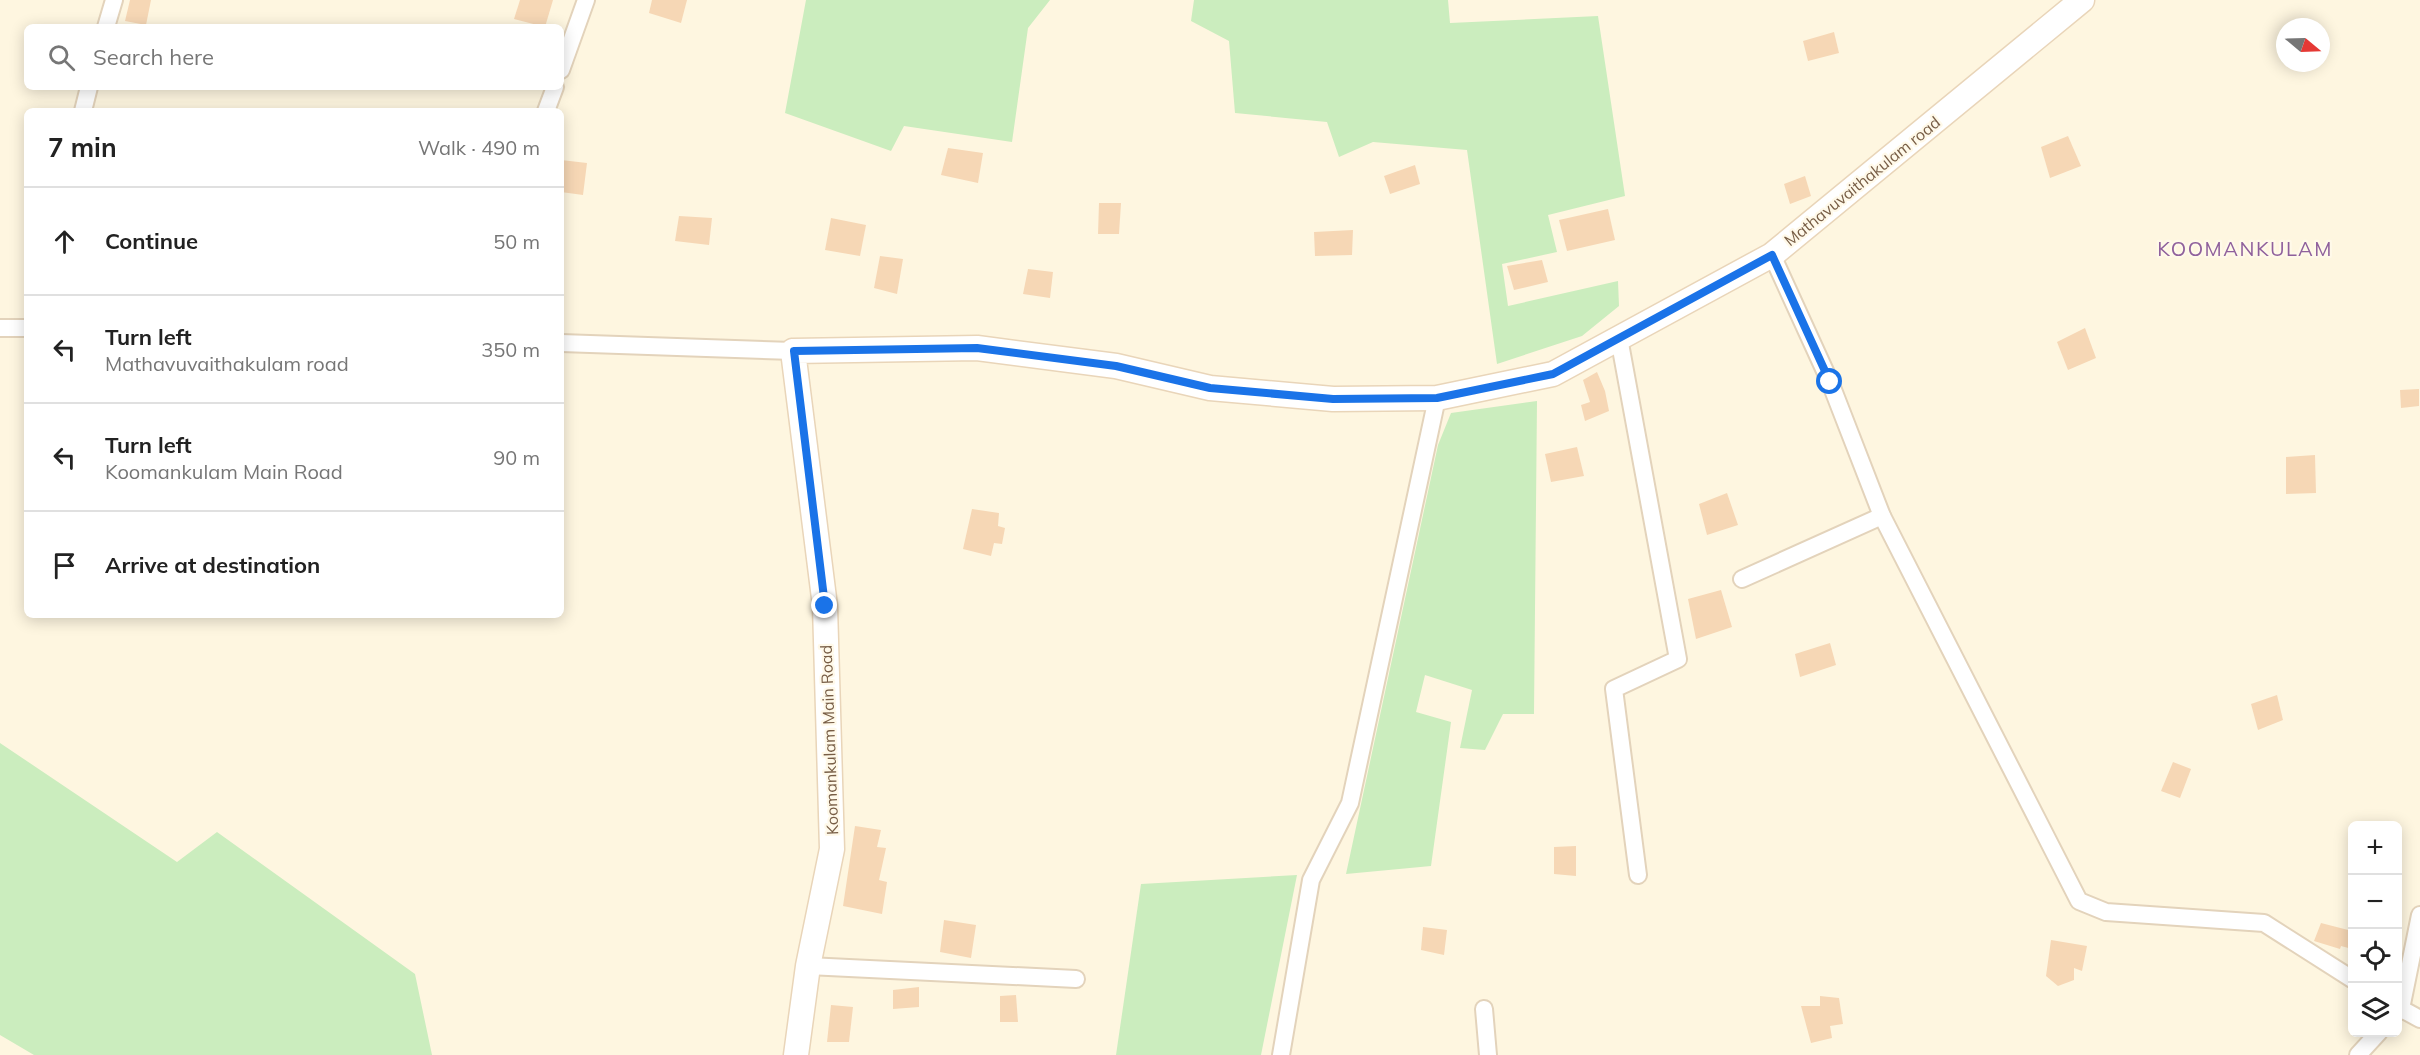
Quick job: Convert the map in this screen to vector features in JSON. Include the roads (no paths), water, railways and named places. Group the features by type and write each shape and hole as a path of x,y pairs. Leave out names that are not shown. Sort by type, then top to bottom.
{"street":[{"path":"107,24 114,0"},
{"path":"564,62 586,0"},
{"name":"Mathavuvaithakulam road","path":"564,343 794,351 977,348 1116,366 1210,388 1333,399 1437,398 1553,374 1772,255 2082,0"},
{"path":"83,108 88,90"},
{"path":"547,108 554,90"},
{"path":"1772,255 1830,382 1882,516 2079,901 2106,912 2264,923 2348,976"},
{"path":"0,328 24,328"},
{"path":"1618,338 1678,659 1614,689 1638,875"},
{"name":"Koomankulam Main Road","path":"794,351 825,606 832,849 808,966 796,1055"},
{"path":"1281,1055 1311,880 1350,803 1437,398"},
{"path":"1742,579 1882,516"},
{"path":"2402,996 2420,915"},
{"path":"808,966 1076,979"},
{"path":"1484,1009 1488,1055"},
{"path":"2402,1010 2420,1019"},
{"path":"2358,1055 2374,1037"}],"district":[{"name":"KOOMANKULAM","path":"2245,248"}]}
